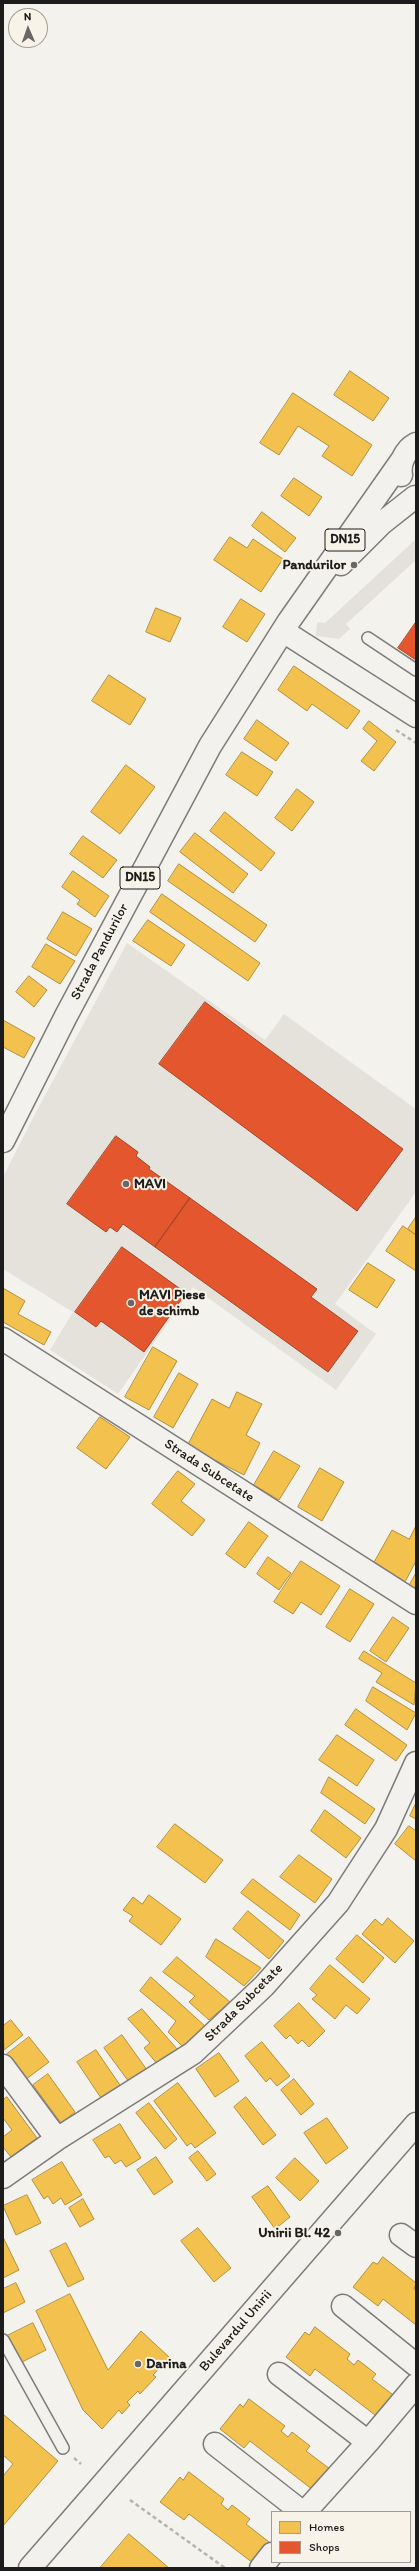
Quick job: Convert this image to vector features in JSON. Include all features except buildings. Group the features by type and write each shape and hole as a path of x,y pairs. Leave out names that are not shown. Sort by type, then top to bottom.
{"main road":[{"name":"DN15","path":"410,448 400,470 402,481 415,497"},
{"name":"Strada Pandurilor","path":"3,1141 66,1016 210,746 286,626 410,448"},
{"name":"Strada Pandurilor","path":"286,626 359,545 415,497"},
{"path":"286,626 416,716"},
{"name":"Strada Subcetate","path":"3,1339 416,1603"},
{"name":"Strada Subcetate","path":"3,2177 57,2139 193,2053 264,1986 338,1903 386,1829 416,1763"},
{"path":"3,2066 57,2139"},
{"name":"Bulevardul Unirii","path":"30,2568 414,2130"},
{"path":"343,2306 416,2365"},
{"path":"280,2374 368,2442"},
{"path":"305,2511 368,2442 416,2385"},
{"path":"215,2444 303,2511"},
{"path":"261,2568 271,2555"}],"lane":[{"path":"368,638 416,670"},
{"path":"3,2340 63,2448"}],"path":[{"path":"130,2500 224,2568"}],"shaded area":[{"path":"416,539 416,560 346,624 350,629 339,639 316,636 317,622 325,623"},
{"path":"127,943 265,1040 284,1014 416,1109 416,1192 335,1304 376,1334 336,1390 193,1287 118,1394 50,1350 73,1312 3,1269 3,1177 35,1114"}],"place":[{"name":"Pandurilor","path":"354,565"},
{"name":"MAVI","path":"126,1184"},
{"name":"MAVI Piese de schimb","path":"131,1303"},
{"name":"Unirii Bl. 42","path":"338,2233"},
{"name":"Darina","path":"138,2364"}]}
